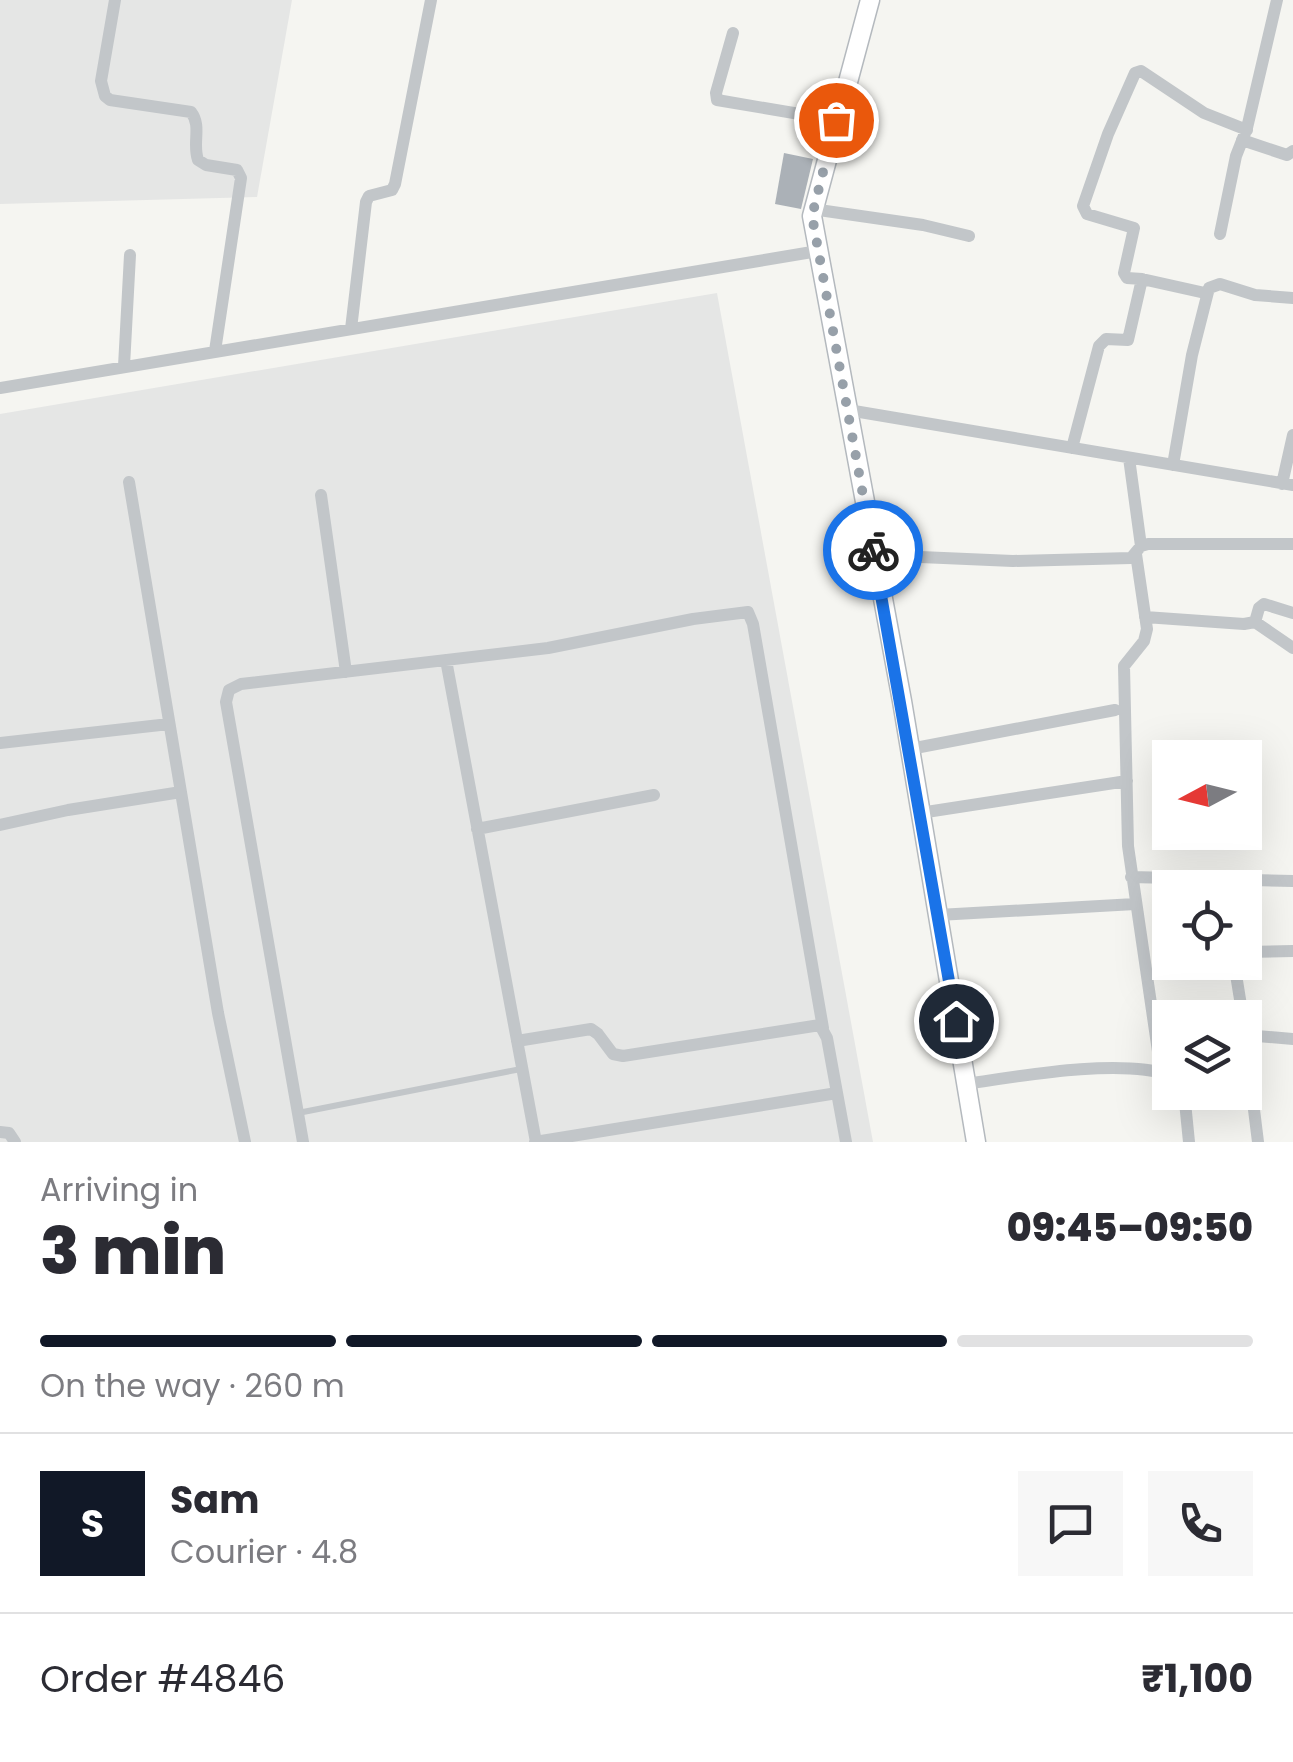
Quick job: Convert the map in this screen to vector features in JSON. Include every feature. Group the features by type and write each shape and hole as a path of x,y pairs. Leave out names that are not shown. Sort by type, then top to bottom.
{"street":[{"path":"116,0 102,82 105,96 110,100 191,112 197,123 198,160 237,170 241,178 215,352"},
{"path":"350,330 367,198 392,190 395,184 431,0"},
{"path":"870,0 812,209 910,749 976,1142"},
{"path":"1220,234 1277,0"},
{"path":"733,33 716,94 718,100 836,120"},
{"path":"1205,292 1128,278 1124,273 1136,234 1134,228 1088,214 1083,206 1134,73 1145,73 1244,135 1287,155 1293,151"},
{"path":"812,209 923,225 969,236"},
{"path":"0,388 818,251"},
{"path":"124,366 130,256"},
{"path":"1072,448 1099,346 1106,339 1128,340 1142,280"},
{"path":"1173,464 1205,292 1220,284 1255,295 1293,298"},
{"path":"848,410 1288,485 1293,435"},
{"path":"1128,458 1145,617 1144,640 1124,666 1126,782 1131,877 1153,1000"},
{"path":"129,482 218,1013 244,1142"},
{"path":"321,495 346,672"},
{"path":"874,555 1037,561 1127,558 1138,550 1293,544"},
{"path":"1256,622 1264,604 1293,613"},
{"path":"303,1142 227,695 234,686 548,648 748,612 846,1142"},
{"path":"1145,617 1256,622 1293,648"},
{"path":"446,660 522,1069 541,1142 837,1092"},
{"path":"910,749 1114,710"},
{"path":"0,743 168,724"},
{"path":"920,813 1126,782"},
{"path":"0,825 181,792"},
{"path":"477,830 654,795"},
{"path":"1131,877 1152,878"},
{"path":"1262,882 1293,881"},
{"path":"938,916 1135,904"},
{"path":"1262,952 1293,952"},
{"path":"517,1041 591,1029 613,1054 623,1056 814,1024 824,1028"},
{"path":"1262,1037 1293,1039"},
{"path":"966,1084 1061,1071 1152,1073"},
{"path":"1185,1110 1188,1142"},
{"path":"1254,1110 1258,1142"},
{"path":"0,1132 8,1133 15,1142"}],"lane":[{"path":"298,1112 522,1069"}],"shaded area":[{"path":"0,0 292,0 257,197 0,204"},
{"path":"717,293 873,1142 0,1142 0,414"}],"building":[{"path":"784,153 813,159 801,209 775,204"}],"way so far":[{"path":"836,120 812,216 873,550"}],"route":[{"path":"873,550 956,1021"}]}
